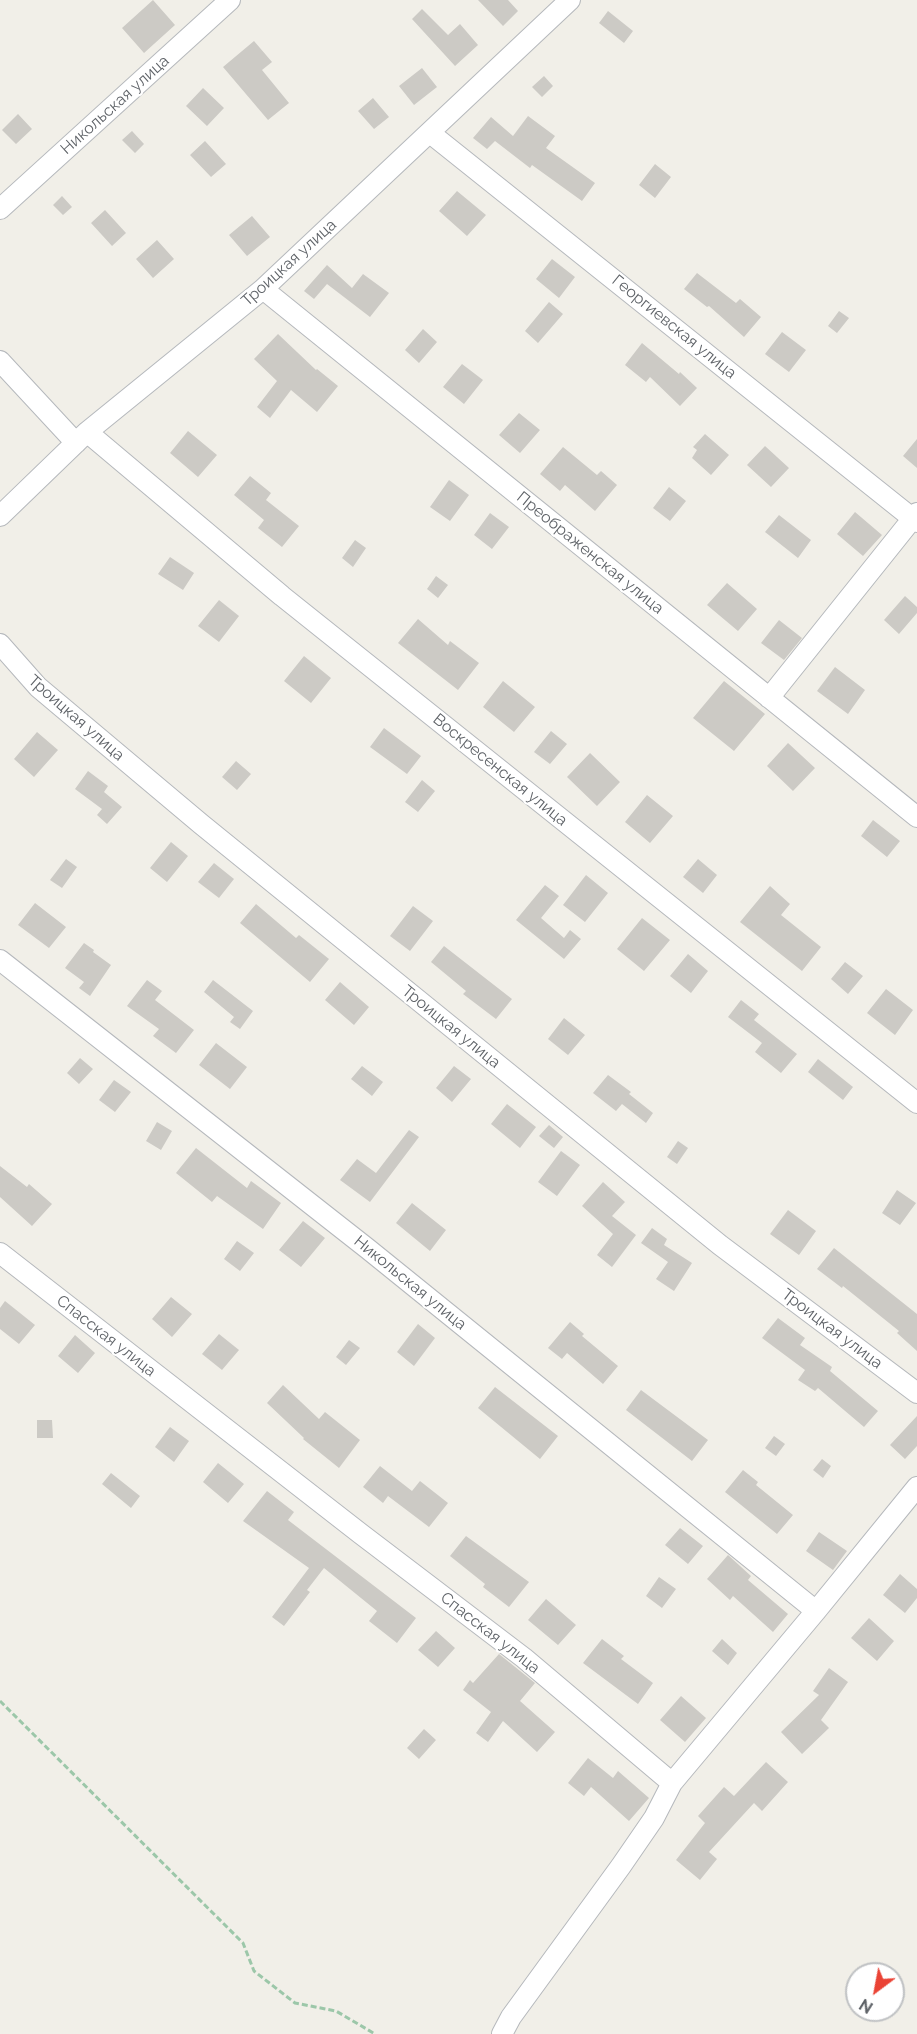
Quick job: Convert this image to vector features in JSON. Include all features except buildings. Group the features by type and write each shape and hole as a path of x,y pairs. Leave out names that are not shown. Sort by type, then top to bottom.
{"street":[{"name":"Никольская улица","path":"0,209 230,0"},
{"name":"Троицкая улица","path":"0,516 82,437 262,290 570,0"},
{"name":"Георгиевская улица","path":"430,133 916,518"},
{"name":"Преображенская улица","path":"262,290 917,817"},
{"name":"Воскресенская улица","path":"0,361 82,437 917,1103"},
{"path":"769,698 916,518"},
{"name":"Троицкая улица","path":"0,644 38,687 210,832 720,1245 917,1393"},
{"name":"Никольская улица","path":"0,960 368,1249 816,1611"},
{"name":"Спасская улица","path":"0,1253 524,1658 672,1783"},
{"path":"502,2034 511,2017 654,1818 672,1783 917,1487"}],"path":[{"path":"0,1701 243,1943 254,1971 295,2003 336,2011 375,2034"}]}
